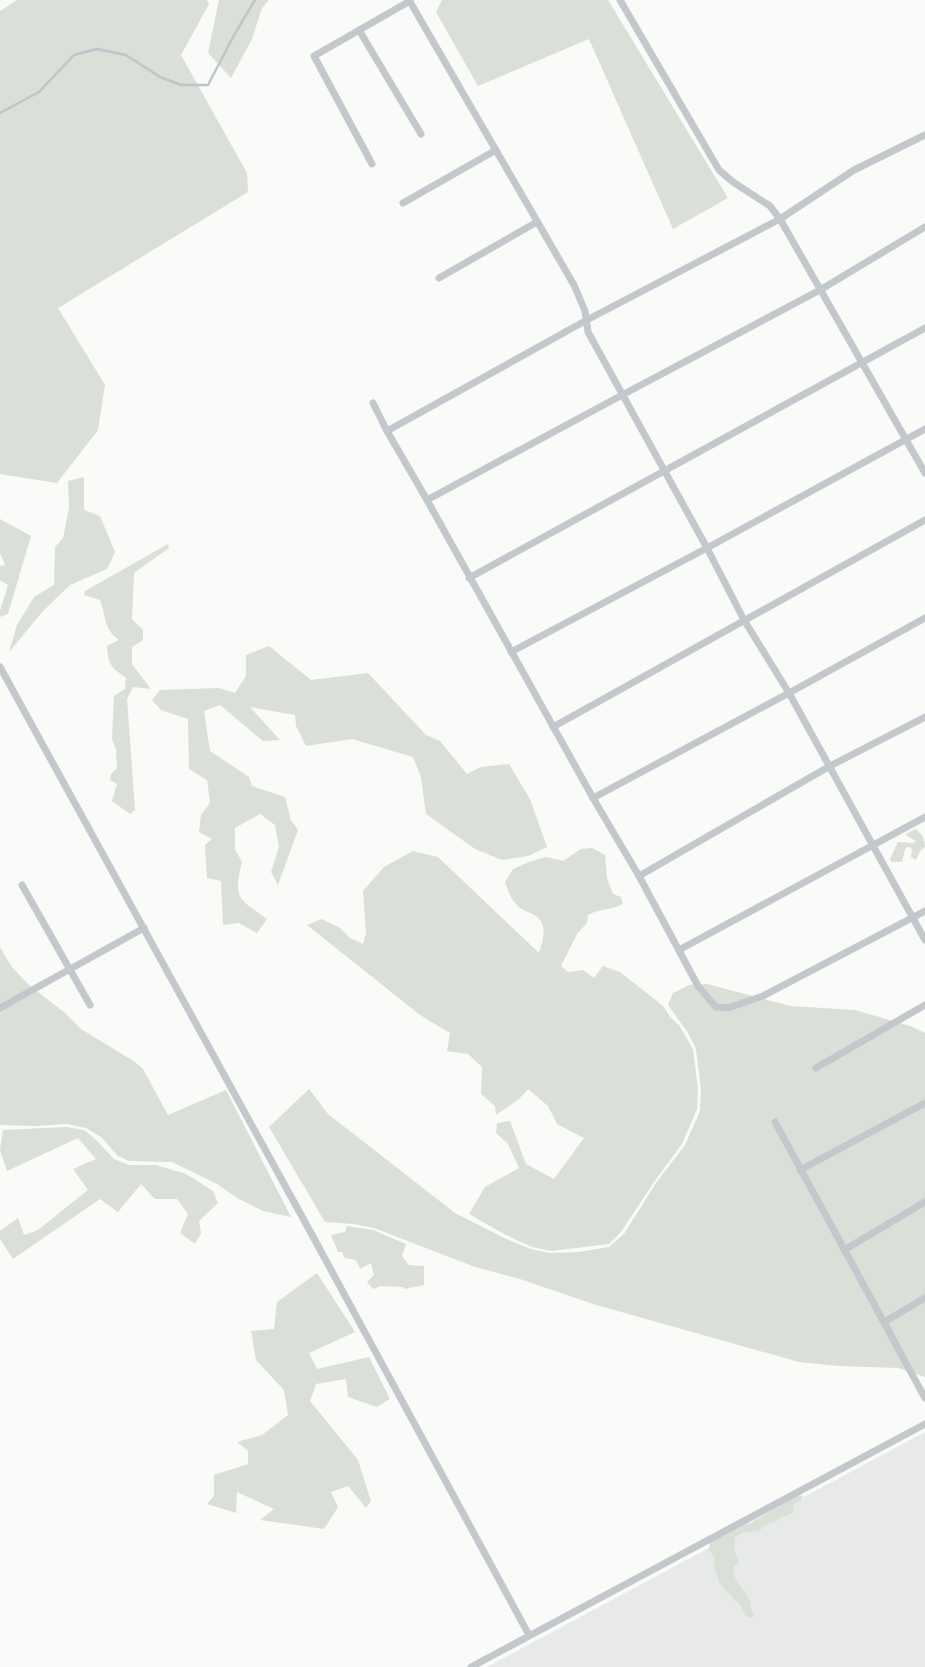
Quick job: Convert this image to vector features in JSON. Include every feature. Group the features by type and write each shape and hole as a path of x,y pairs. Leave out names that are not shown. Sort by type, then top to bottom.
{"street":[{"path":"620,0 719,170 733,182 770,206 780,220 925,472"},
{"path":"372,164 314,56 410,1 574,285 585,311 588,332 624,394 744,620 789,693 925,940"},
{"path":"359,30 421,134"},
{"path":"387,431 586,321 780,220 854,170 925,135"},
{"path":"403,204 496,150"},
{"path":"439,278 537,222"},
{"path":"427,500 820,290 925,227"},
{"path":"470,578 925,328"},
{"path":"373,403 592,798 638,876 698,986 709,1001 716,1007 728,1008 763,996 925,911"},
{"path":"511,652 925,429"},
{"path":"553,727 925,520"},
{"path":"592,798 925,618"},
{"path":"0,667 529,1635"},
{"path":"638,876 830,766 925,716"},
{"path":"679,950 925,817"},
{"path":"22,885 90,1005"},
{"path":"0,1008 144,928"},
{"path":"816,1068 925,1005"},
{"path":"800,1170 925,1103"},
{"path":"775,1122 925,1398"},
{"path":"844,1250 925,1202"},
{"path":"884,1322 925,1298"},
{"path":"471,1667 925,1424"}],"shaded area":[{"path":"17,0 207,0 209,4 181,55 247,173 248,192 58,308 105,385 98,430 57,483 0,474 0,11"},
{"path":"219,0 269,0 262,8 252,39 231,78 208,53"},
{"path":"442,0 608,0 728,198 673,229 589,39 478,86 436,12"},
{"path":"84,477 84,510 100,516 115,552 107,569 70,585 43,611 9,652 17,625 34,597 54,585 55,547 63,538 69,508 68,481"},
{"path":"0,519 31,536 8,614 0,617 8,585 0,580 0,566 5,565 0,553"},
{"path":"168,544 169,548 134,573 132,619 143,630 143,640 132,647 132,664 151,689 133,687 127,699 135,810 130,814 112,801 117,784 110,780 111,774 117,768 116,749 112,739 114,696 125,689 126,678 109,662 107,646 119,640 107,626 100,600 84,595 85,591"},
{"path":"269,646 311,680 368,673 426,735 440,741 467,774 481,767 509,764 530,799 547,847 528,856 502,860 475,849 426,814 421,777 413,757 352,739 306,746 296,726 295,715 250,707 280,740 263,741 220,705 204,711 210,751 249,777 252,786 285,797 291,820 298,830 278,885 271,872 279,847 275,825 260,814 235,828 235,849 242,862 238,891 244,901 267,919 257,933 239,923 223,925 221,881 207,878 205,845 212,839 199,832 201,815 210,803 207,780 189,769 188,719 161,710 152,700 160,690 219,688 235,693 246,676 246,655"},
{"path":"915,829 923,836 925,847 920,851 916,860 911,857 912,850 910,847 907,847 902,862 892,862 890,859 898,842 912,843 916,841 906,834"},
{"path":"592,848 605,855 607,878 613,894 621,897 623,904 588,915 587,923 577,934 561,966 568,972 583,970 594,978 603,966 620,972 663,1006 670,1017 679,1025 693,1049 698,1089 697,1109 682,1144 621,1232 609,1244 551,1251 532,1247 469,1214 485,1187 519,1168 508,1144 496,1133 497,1123 510,1121 526,1164 554,1179 584,1138 557,1124 548,1106 528,1089 519,1099 496,1115 495,1106 481,1094 482,1067 468,1054 447,1051 450,1033 420,1015 307,925 321,919 339,927 350,938 363,944 366,933 363,891 384,867 413,851 438,857 539,953 543,938 542,924 536,916 516,904 505,882 513,869 529,862 546,857 563,861 581,849"},
{"path":"0,947 11,966 30,986 64,1012 81,1029 135,1062 143,1069 168,1115 226,1090 291,1217 263,1211 237,1198 217,1184 172,1162 129,1161 118,1156 101,1137 86,1128 67,1124 34,1126 0,1125"},
{"path":"707,984 790,1006 855,1010 910,1026 925,1033 925,1377 898,1368 838,1366 799,1362 593,1304 520,1279 475,1267 374,1228 354,1224 325,1222 269,1127 309,1089 328,1114 455,1213 504,1238 531,1249 549,1253 578,1252 609,1247 624,1234 656,1183 685,1145 700,1111 701,1090 696,1049 688,1033 668,1005 673,993 689,985"},
{"path":"67,1127 84,1130 114,1159 129,1165 156,1165 186,1174 213,1191 218,1203 199,1221 201,1233 195,1244 180,1233 188,1214 177,1199 155,1199 141,1184 118,1212 100,1199 13,1259 0,1239 0,1231 18,1218 24,1235 38,1230 88,1190 73,1169 96,1159 78,1138 7,1171 0,1150 3,1130"},
{"path":"347,1226 373,1230 406,1244 402,1256 409,1265 424,1266 424,1285 404,1289 403,1287 381,1286 373,1289 367,1282 374,1275 371,1263 360,1269 356,1260 345,1258 342,1252 338,1252 331,1235 345,1232"},
{"path":"317,1273 355,1332 309,1353 317,1369 369,1357 390,1399 377,1407 348,1397 346,1379 316,1384 310,1401 358,1460 371,1501 366,1508 348,1486 331,1492 338,1507 324,1529 260,1520 274,1509 237,1492 236,1513 207,1504 214,1496 214,1475 248,1464 248,1451 237,1442 262,1435 288,1415 284,1390 256,1360 251,1331 274,1329 277,1302"},
{"path":"925,1432 925,1667 487,1667"},
{"path":"803,1495 801,1500 794,1504 793,1512 787,1516 782,1516 760,1530 742,1533 735,1537 734,1549 739,1561 733,1569 734,1574 737,1582 749,1599 754,1614 751,1618 747,1617 739,1604 720,1584 714,1567 715,1559 709,1549 710,1543 739,1526 750,1523 794,1497"}],"waterway":[{"path":"0,113 39,92 74,55 97,49 126,55 160,77 181,85 208,85 255,0"}]}
